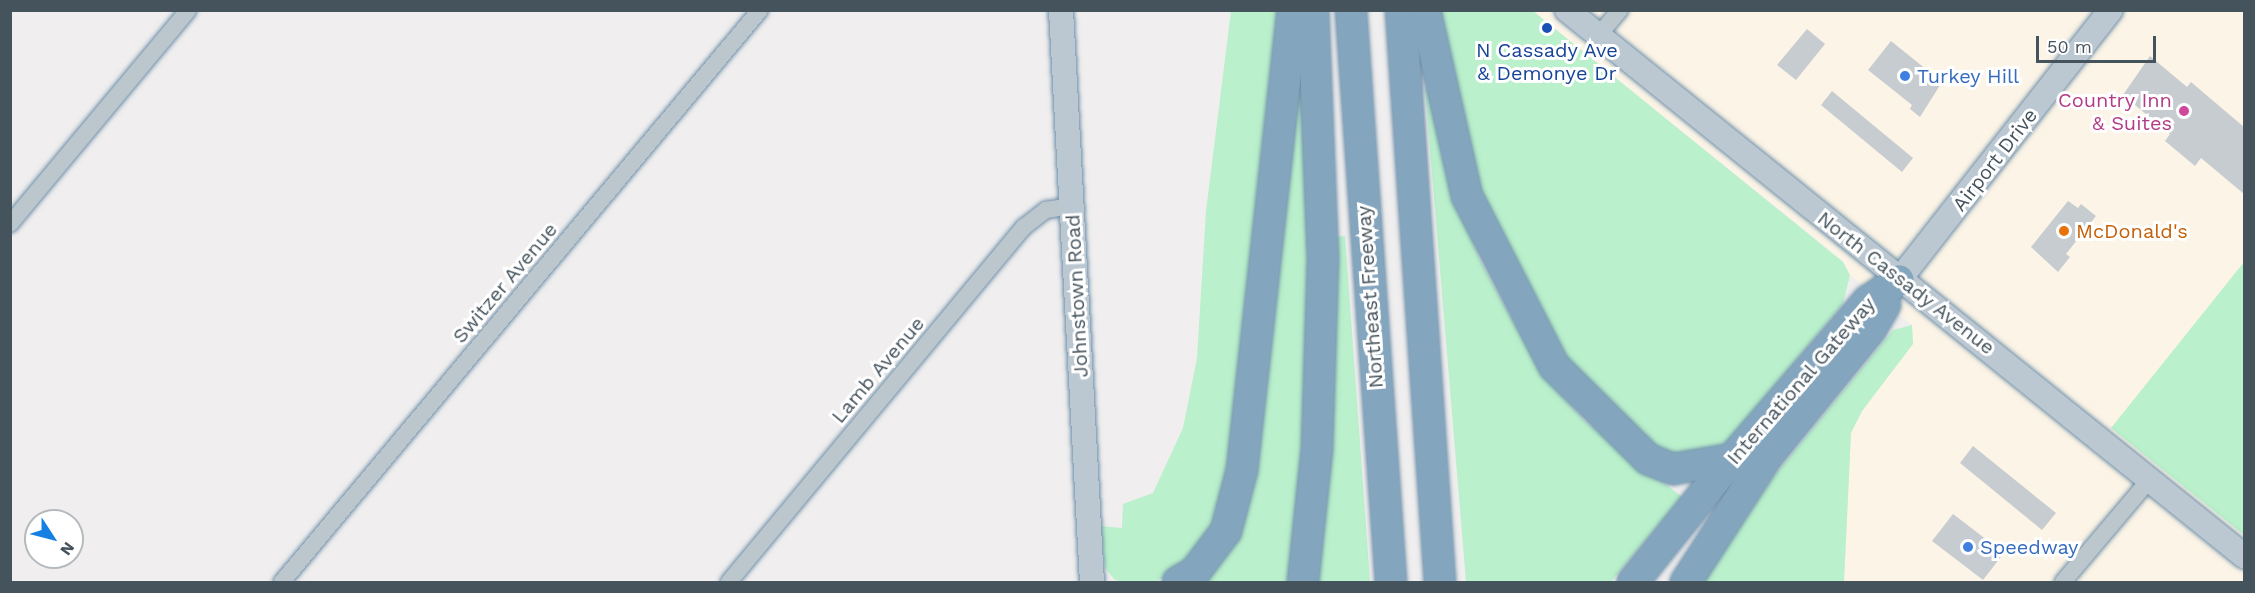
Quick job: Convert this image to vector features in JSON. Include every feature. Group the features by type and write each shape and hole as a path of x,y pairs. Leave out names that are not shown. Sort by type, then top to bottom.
{"highway":[{"path":"1178,582 1195,572 1226,531 1242,470 1293,10"},
{"path":"1303,582 1317,449 1323,310 1321,154 1313,10"},
{"name":"Northeast Freeway","path":"1352,10 1391,582"},
{"path":"1401,10 1440,582"},
{"path":"1425,10 1467,196 1554,366 1648,459 1673,468 1732,459"},
{"name":"International Gateway","path":"1633,582 1732,459 1868,301 1899,280"},
{"name":"International Gateway","path":"1686,582 1767,457 1871,329 1899,280"}],"main road":[{"name":"Johnstown Road","path":"1061,10 1092,582"},
{"name":"North Cassady Avenue","path":"1567,10 2244,556"},
{"name":"Airport Drive","path":"1899,280 2111,10"}],"street":[{"path":"10,224 188,10"},
{"name":"Switzer Avenue","path":"282,582 760,10"},
{"path":"1598,36 1620,10"},
{"name":"Lamb Avenue","path":"729,582 1024,227 1046,210 1072,206"},
{"path":"2063,582 2150,478"}],"shaded area":[{"path":"1533,11 2244,11 2244,262 2112,428 2244,535 2244,582 1844,582 1851,433 1862,411 1913,344 1912,325 1850,275 1843,261"}],"green space":[{"path":"1231,11 1280,11 1232,457 1215,529 1173,573 1155,582 1125,582 1115,580 1105,568 1101,526 1122,528 1123,504 1153,493 1183,428 1197,358 1206,211"},
{"path":"1440,11 1533,11 1843,262 1850,275 1843,304 1727,443 1716,450 1685,456 1663,451 1617,416 1559,349 1476,184"},
{"path":"1300,45 1312,334 1293,582 1202,582 1210,575"},
{"path":"1432,88 1446,164 1479,258 1510,316 1552,384 1584,420 1682,497 1611,582 1466,582 1425,89"},
{"path":"1345,236 1370,582 1312,582 1332,237"},
{"path":"2244,262 2244,535 2111,428"},
{"path":"1912,325 1913,344 1862,411 1851,433 1844,582 1703,582 1773,477 1893,330"}],"building":[{"path":"1807,29 1825,44 1796,80 1777,65"},
{"name":"Turkey Hill","path":"1891,41 1942,82 1920,117 1910,109 1912,105 1868,70"},
{"name":"Country Inn & Suites","path":"2150,56 2187,87 2191,82 2244,127 2244,194 2201,158 2195,166 2165,141 2170,134 2123,95"},
{"name":"Turkey Hill","path":"1832,91 1913,158 1902,172 1821,105"},
{"name":"McDonald's","path":"2068,201 2078,208 2081,204 2096,216 2066,254 2070,257 2058,272 2031,247"},
{"name":"Speedway","path":"1973,446 2056,513 2042,530 1960,463"},
{"name":"Speedway","path":"1953,514 2004,553 1983,580 1932,541"}],"place":[{"name":"N Cassady Ave & Demonye Dr","path":"1547,28"},
{"name":"Turkey Hill","path":"1905,76"},
{"name":"Country Inn & Suites","path":"2184,111"},
{"name":"McDonald's","path":"2064,231"},
{"name":"Speedway","path":"1968,547"}]}
